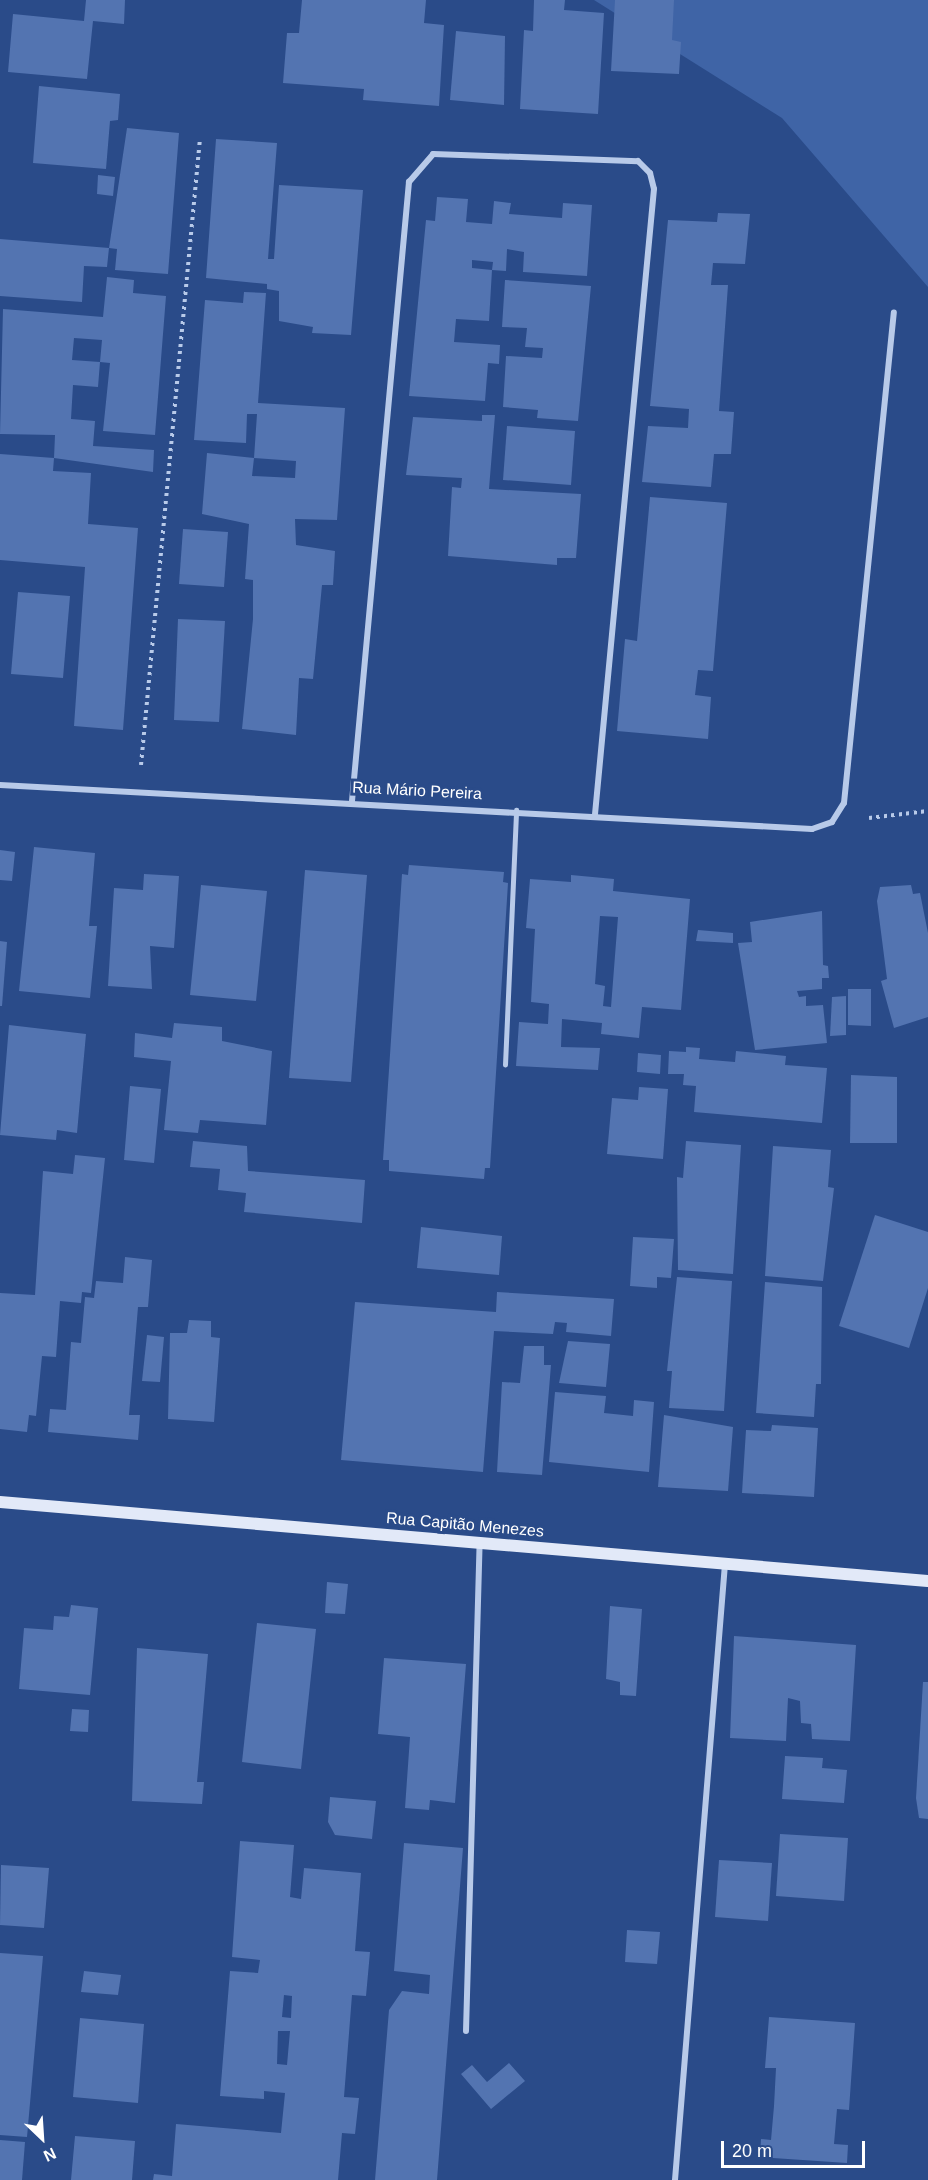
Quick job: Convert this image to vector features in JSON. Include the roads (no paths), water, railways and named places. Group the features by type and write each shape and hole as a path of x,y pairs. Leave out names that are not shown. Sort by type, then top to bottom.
{"street":[{"path":"352,801 409,182 433,154 638,161 650,173 654,189 595,814"},
{"name":"Rua Mário Pereira","path":"0,785 595,814 812,829 832,822 844,803 894,313"},
{"name":"Rua Capitão Menezes","path":"0,1502 928,1581"},
{"path":"466,2031 480,1543"},
{"path":"675,2180 725,1564"}],"lane":[{"path":"505,1065 516,810"}]}
